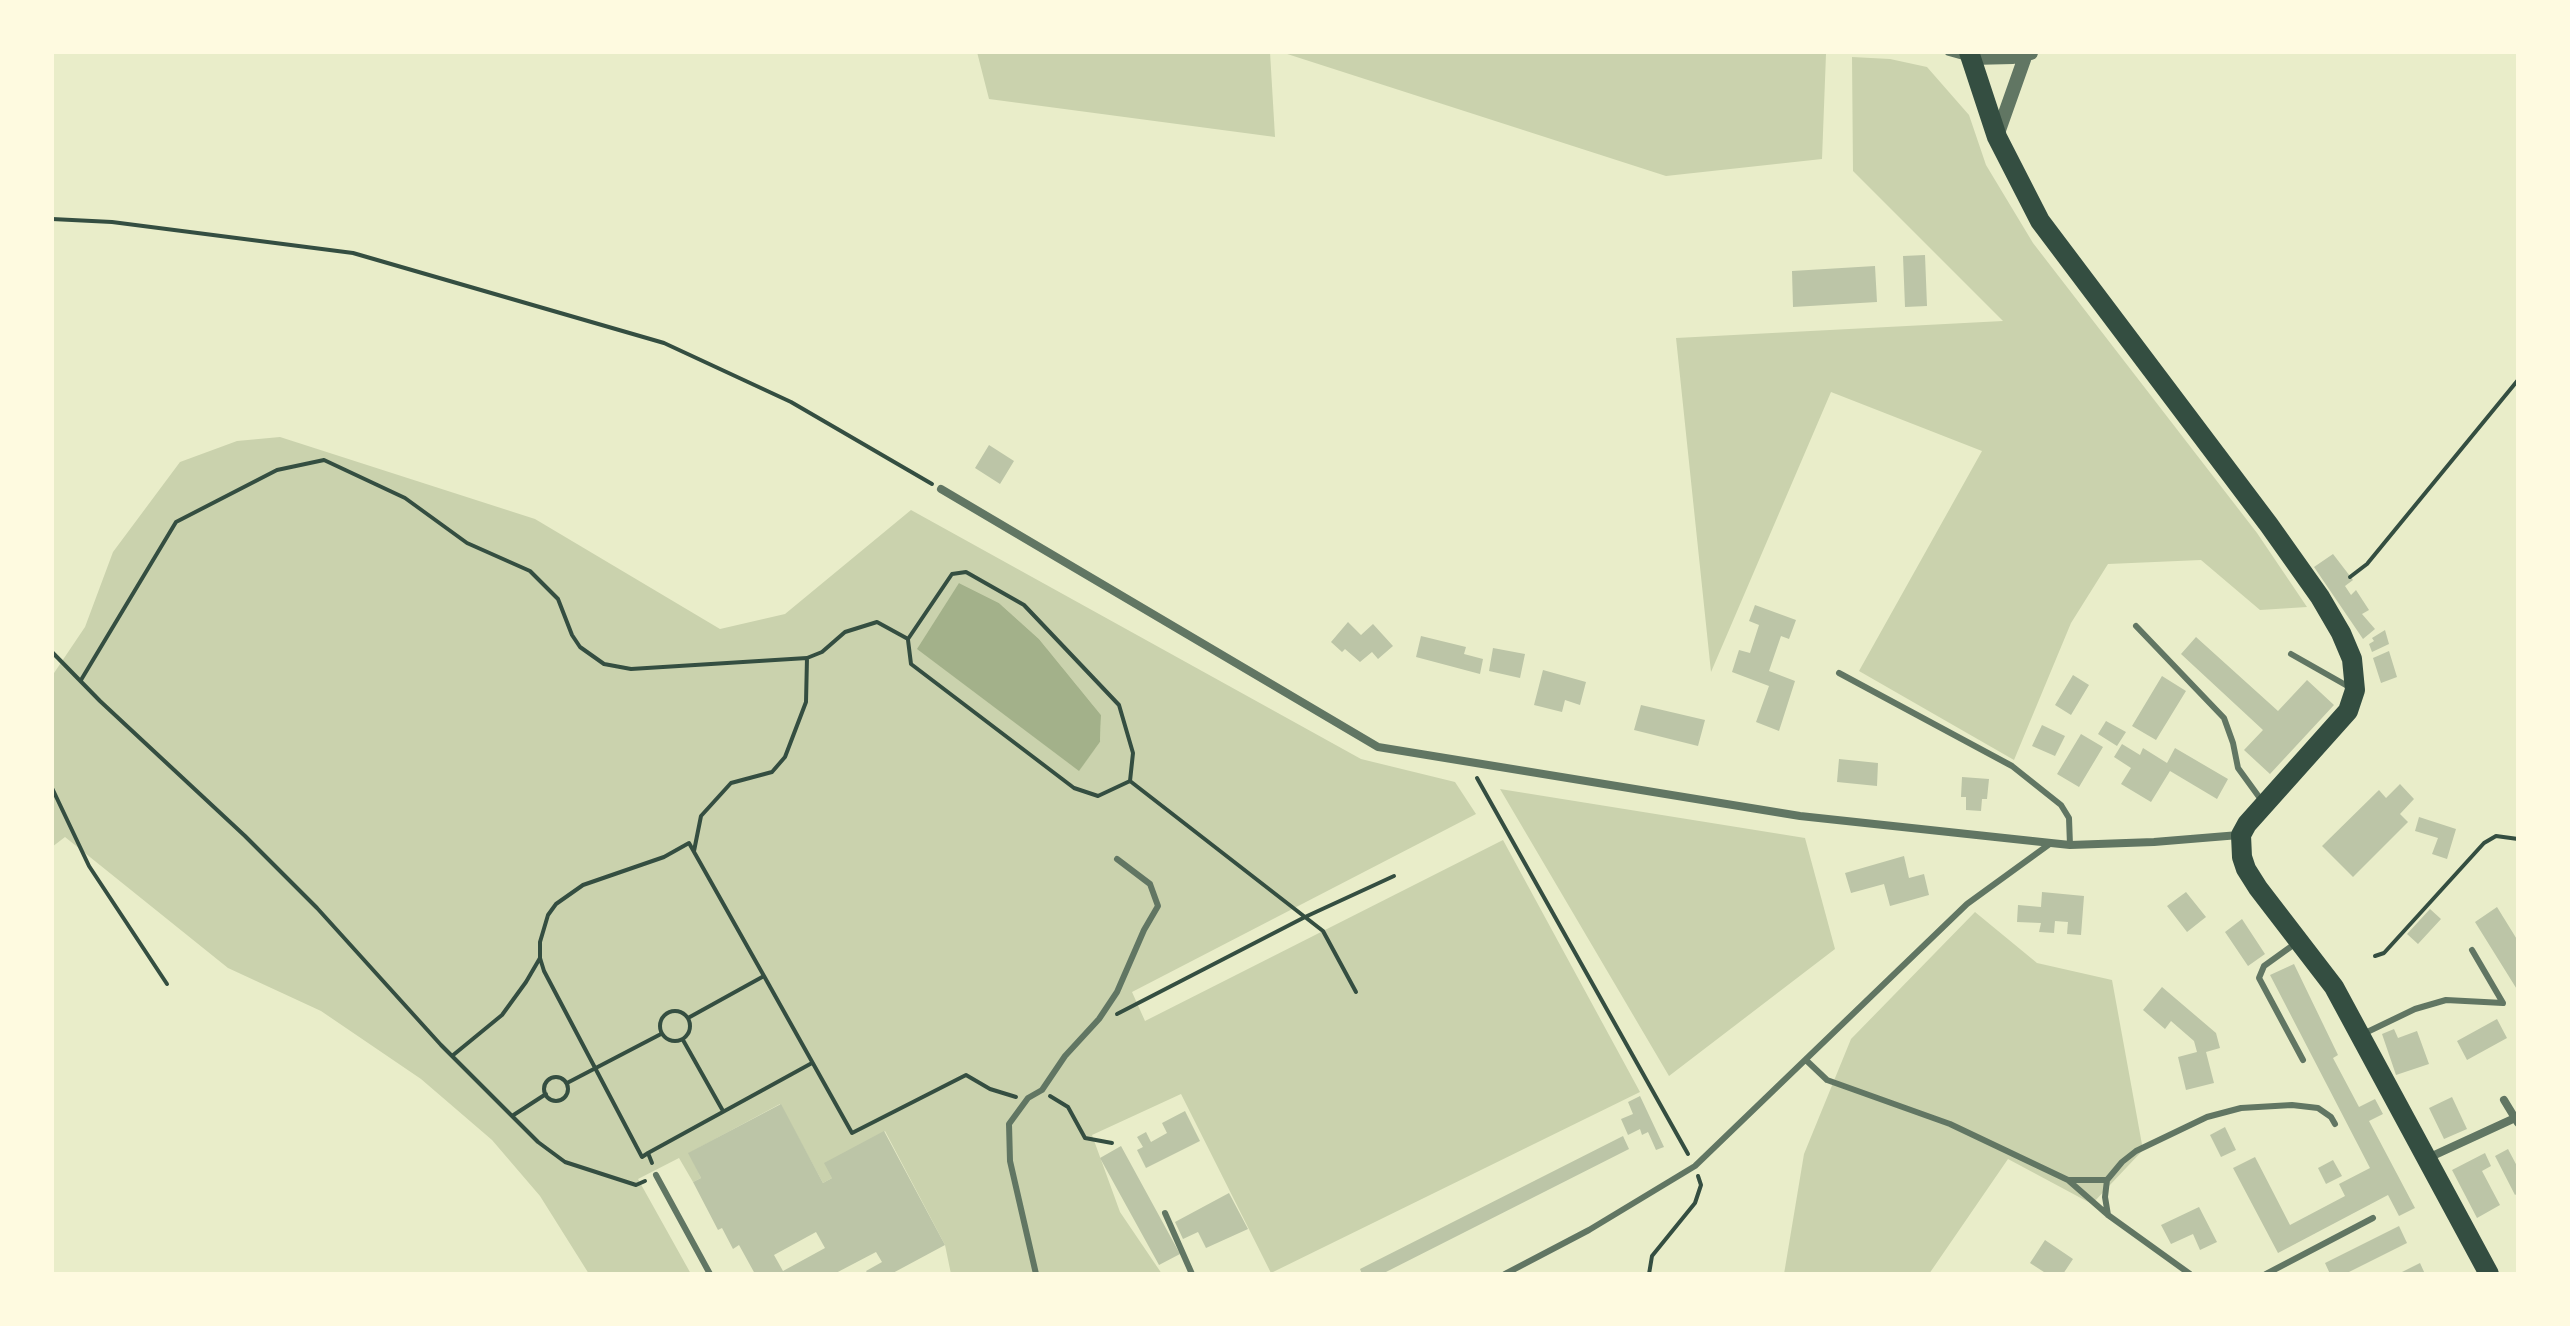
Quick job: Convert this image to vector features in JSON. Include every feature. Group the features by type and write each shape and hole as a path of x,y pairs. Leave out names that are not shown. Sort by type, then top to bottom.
{"highway":[{"path":"1970,55 1997,137 2040,221 2269,525 2320,597 2341,633 2352,659 2355,690 2348,711 2264,804 2241,835 2240,845 2246,869 2334,987 2489,1274"}],"street":[{"path":"1949,52 1970,55 2031,53 1997,137"},
{"path":"941,489 1378,747 1800,816 2070,845 2241,835"},
{"path":"2426,1158 2516,1120 2504,1100"}],"lane":[{"path":"2136,626 2224,718 2238,768 2264,804"},
{"path":"2291,654 2355,690"},
{"path":"1839,673 2012,766 2061,805 2069,818 2070,845"},
{"path":"1505,1274 1589,1230 1695,1166 1967,904 2051,843"},
{"path":"1036,1274 1010,1161 1009,1124 1028,1098 1042,1090 1065,1056 1099,1019 1117,992 1158,906 1150,884 1117,859"},
{"path":"2299,941 2264,966 2259,978 2303,1060"},
{"path":"2361,1035 2415,1009 2446,1000 2503,1003 2472,950"},
{"path":"1807,1061 1827,1080 1950,1124 2068,1180 2108,1215 2190,1274"},
{"path":"2108,1215 2105,1197 2107,1180 2122,1162 2136,1151 2187,1125 2218,1114 2266,1105 2318,1108 2335,1124"},
{"path":"656,1175 710,1274"},
{"path":"2068,1180 2107,1180"},
{"path":"1165,1213 1192,1274"},
{"path":"2266,1274 2373,1218"}],"path":[{"path":"52,219 112,222 353,253 664,343 791,402 941,489"},
{"path":"2350,577 2367,564 2518,380"},
{"path":"81,680 176,522 277,470 324,460 405,498 467,543 530,571 558,599 580,647 604,664 631,669 807,658 822,652 845,632 877,622 908,639"},
{"path":"966,572 1024,605 1119,705 1133,753 1130,781 1098,796 1074,788 911,664 908,639 952,574 966,572"},
{"path":"52,652 317,908 452,1056 538,1142 565,1162 636,1185 656,1175 648,1153"},
{"path":"694,852 701,816 731,783 772,772 785,757 806,702 807,658"},
{"path":"1468,762 1695,1166 1701,1185 1695,1203 1652,1256 1649,1274"},
{"path":"1130,781 1323,931 1356,992"},
{"path":"52,788 89,866 167,984"},
{"path":"2375,956 2384,953 2484,843 2496,836 2518,839"},
{"path":"812,1063 642,1157 544,971 540,958 542,928 556,904 568,894 596,878 664,857 689,843 852,1133 966,1075 990,1089 1013,1097 1028,1098"},
{"path":"1099,1019 1124,1012 1305,917 1394,876"},
{"path":"452,1056 502,1015 540,958"},
{"path":"688,1018 764,976"},
{"path":"670,1012 680,1012 688,1018 690,1030 683,1040 673,1042 661,1034 662,1018 670,1012"},
{"path":"567,1083 661,1034"},
{"path":"683,1040 723,1111"},
{"path":"553,1078 567,1083 567,1094 561,1100 551,1100 546,1094 547,1083 553,1078"},
{"path":"1042,1090 1068,1107 1085,1138 1112,1143"},
{"path":"512,1116 546,1094"}],"shaded area":[{"path":"977,52 1270,52 1275,137 989,99"},
{"path":"1281,52 1826,54 1822,159 1666,176"},
{"path":"1852,57 1890,59 1927,67 1969,115 1986,165 2033,243 2257,533 2307,607 2260,610 2201,560 2108,564 2071,623 2014,760 1859,671 1982,451 1831,392 1711,672 1676,338 2003,321 1853,171"},
{"path":"280,437 535,519 720,629 785,614 911,510 1361,759 1455,782 1476,814 1132,992 1145,1021 1503,840 1640,1092 1271,1273 1181,1094 1092,1135 1120,1212 1162,1274 951,1274 945,1245 885,1131 823,1183 780,1104 689,1153 701,1178 693,1182 679,1158 638,1179 691,1274 589,1274 540,1196 492,1140 421,1079 321,1011 228,968 65,837 52,847 52,676 85,627 113,552 180,462 237,441","holes":["959,583 999,603 1039,639 1101,715 1100,742 1079,770"]},
{"path":"959,583 999,603 1039,639 1101,715 1100,742 1079,771 917,649"},
{"path":"1500,789 1805,838 1835,949 1669,1076"},
{"path":"1975,912 2037,963 2112,980 2143,1150 2092,1204 2008,1159 1929,1274 1784,1274 1804,1154 1851,1039"}],"building":[{"path":"1925,255 1927,306 1905,307 1903,256"},
{"path":"1875,266 1877,302 1793,307 1792,271"},
{"path":"989,445 1014,461 1000,484 975,468"},
{"path":"2333,554 2353,580 2345,586 2351,595 2356,590 2369,610 2362,614 2375,629 2363,639 2314,567"},
{"path":"1755,605 1796,620 1789,639 1781,636 1769,671 1795,681 1779,731 1756,722 1769,686 1732,672 1739,650 1750,653 1759,625 1749,621"},
{"path":"1348,622 1361,635 1373,624 1393,646 1378,659 1372,652 1360,662 1331,642"},
{"path":"2385,630 2389,644 2372,652 2369,644 2374,641 2372,638"},
{"path":"1421,636 1466,647 1464,654 1483,659 1480,674 1416,657"},
{"path":"2196,637 2278,711 2307,680 2334,705 2270,774 2244,750 2263,730 2181,654"},
{"path":"1493,648 1525,654 1520,678 1489,671"},
{"path":"2389,651 2397,677 2381,683 2373,658"},
{"path":"1543,670 1586,682 1580,705 1565,700 1562,712 1534,705"},
{"path":"2073,675 2089,685 2071,715 2055,705"},
{"path":"2162,676 2186,691 2156,740 2132,726"},
{"path":"1641,705 1705,720 1698,746 1634,730"},
{"path":"2106,721 2126,732 2117,746 2098,734"},
{"path":"2042,725 2065,736 2055,756 2032,746"},
{"path":"2081,734 2103,747 2079,787 2057,774"},
{"path":"2122,744 2140,755 2143,748 2167,763 2175,748 2228,779 2217,799 2170,771 2151,802 2121,784 2131,768 2114,757"},
{"path":"1839,759 1878,763 1877,786 1837,782"},
{"path":"1962,777 1989,779 1987,799 1982,799 1981,811 1966,810 1966,797 1961,797"},
{"path":"2400,784 2414,799 2400,814 2408,822 2353,877 2322,846 2379,790 2386,798"},
{"path":"2419,817 2456,829 2447,859 2432,854 2438,838 2415,831"},
{"path":"1904,856 1909,878 1924,874 1929,895 1890,906 1884,884 1851,893 1845,873"},
{"path":"2042,892 2084,896 2081,935 2067,934 2068,922 2055,921 2054,933 2039,932 2041,923 2017,922 2018,905 2041,907"},
{"path":"2186,892 2206,917 2187,932 2167,906"},
{"path":"2497,907 2518,941 2518,991 2475,922"},
{"path":"2430,909 2441,919 2418,944 2407,934"},
{"path":"2242,919 2265,954 2248,966 2225,932"},
{"path":"2294,964 2338,1055 2333,1058 2359,1107 2375,1099 2383,1114 2369,1121 2415,1208 2399,1216 2388,1195 2278,1253 2233,1168 2255,1157 2290,1225 2345,1196 2339,1184 2370,1168 2270,975"},
{"path":"2162,987 2216,1033 2220,1048 2206,1052 2214,1083 2186,1090 2178,1057 2197,1052 2194,1041 2171,1021 2165,1029 2143,1010"},
{"path":"2497,1019 2507,1038 2467,1060 2457,1041"},
{"path":"2394,1029 2398,1038 2417,1031 2429,1064 2396,1075 2382,1034"},
{"path":"1640,1096 1664,1147 1656,1150 1648,1132 1642,1135 1640,1129 1628,1135 1621,1119 1633,1114 1628,1102"},
{"path":"2452,1097 2467,1129 2444,1139 2429,1108"},
{"path":"781,1104 823,1183 832,1178 824,1163 884,1131 945,1245 891,1274 868,1274 866,1271 882,1262 876,1252 834,1274 755,1274 739,1245 733,1249 722,1228 718,1230 693,1182 701,1178 688,1153","holes":["816,1232 825,1248 783,1271 774,1255"]},
{"path":"1185,1111 1200,1141 1146,1168 1137,1150 1143,1147 1137,1137 1146,1132 1151,1142 1167,1133 1162,1123"},
{"path":"2225,1127 2236,1150 2221,1157 2210,1135"},
{"path":"1623,1136 1629,1149 1382,1274 1362,1274 1360,1269"},
{"path":"1121,1146 1180,1254 1159,1265 1100,1158"},
{"path":"2508,1149 2518,1168 2518,1193 2515,1195 2495,1156"},
{"path":"2485,1153 2491,1166 2482,1171 2500,1205 2477,1218 2452,1170"},
{"path":"2333,1160 2342,1176 2326,1184 2318,1168"},
{"path":"1229,1193 1248,1229 1206,1248 1198,1232 1183,1239 1175,1222"},
{"path":"2199,1207 2217,1242 2200,1250 2193,1234 2171,1244 2161,1225"},
{"path":"2399,1226 2407,1243 2345,1274 2330,1274 2325,1263"},
{"path":"2045,1240 2073,1259 2063,1274 2047,1274 2030,1263"},
{"path":"2420,1263 2425,1274 2398,1274"}]}
